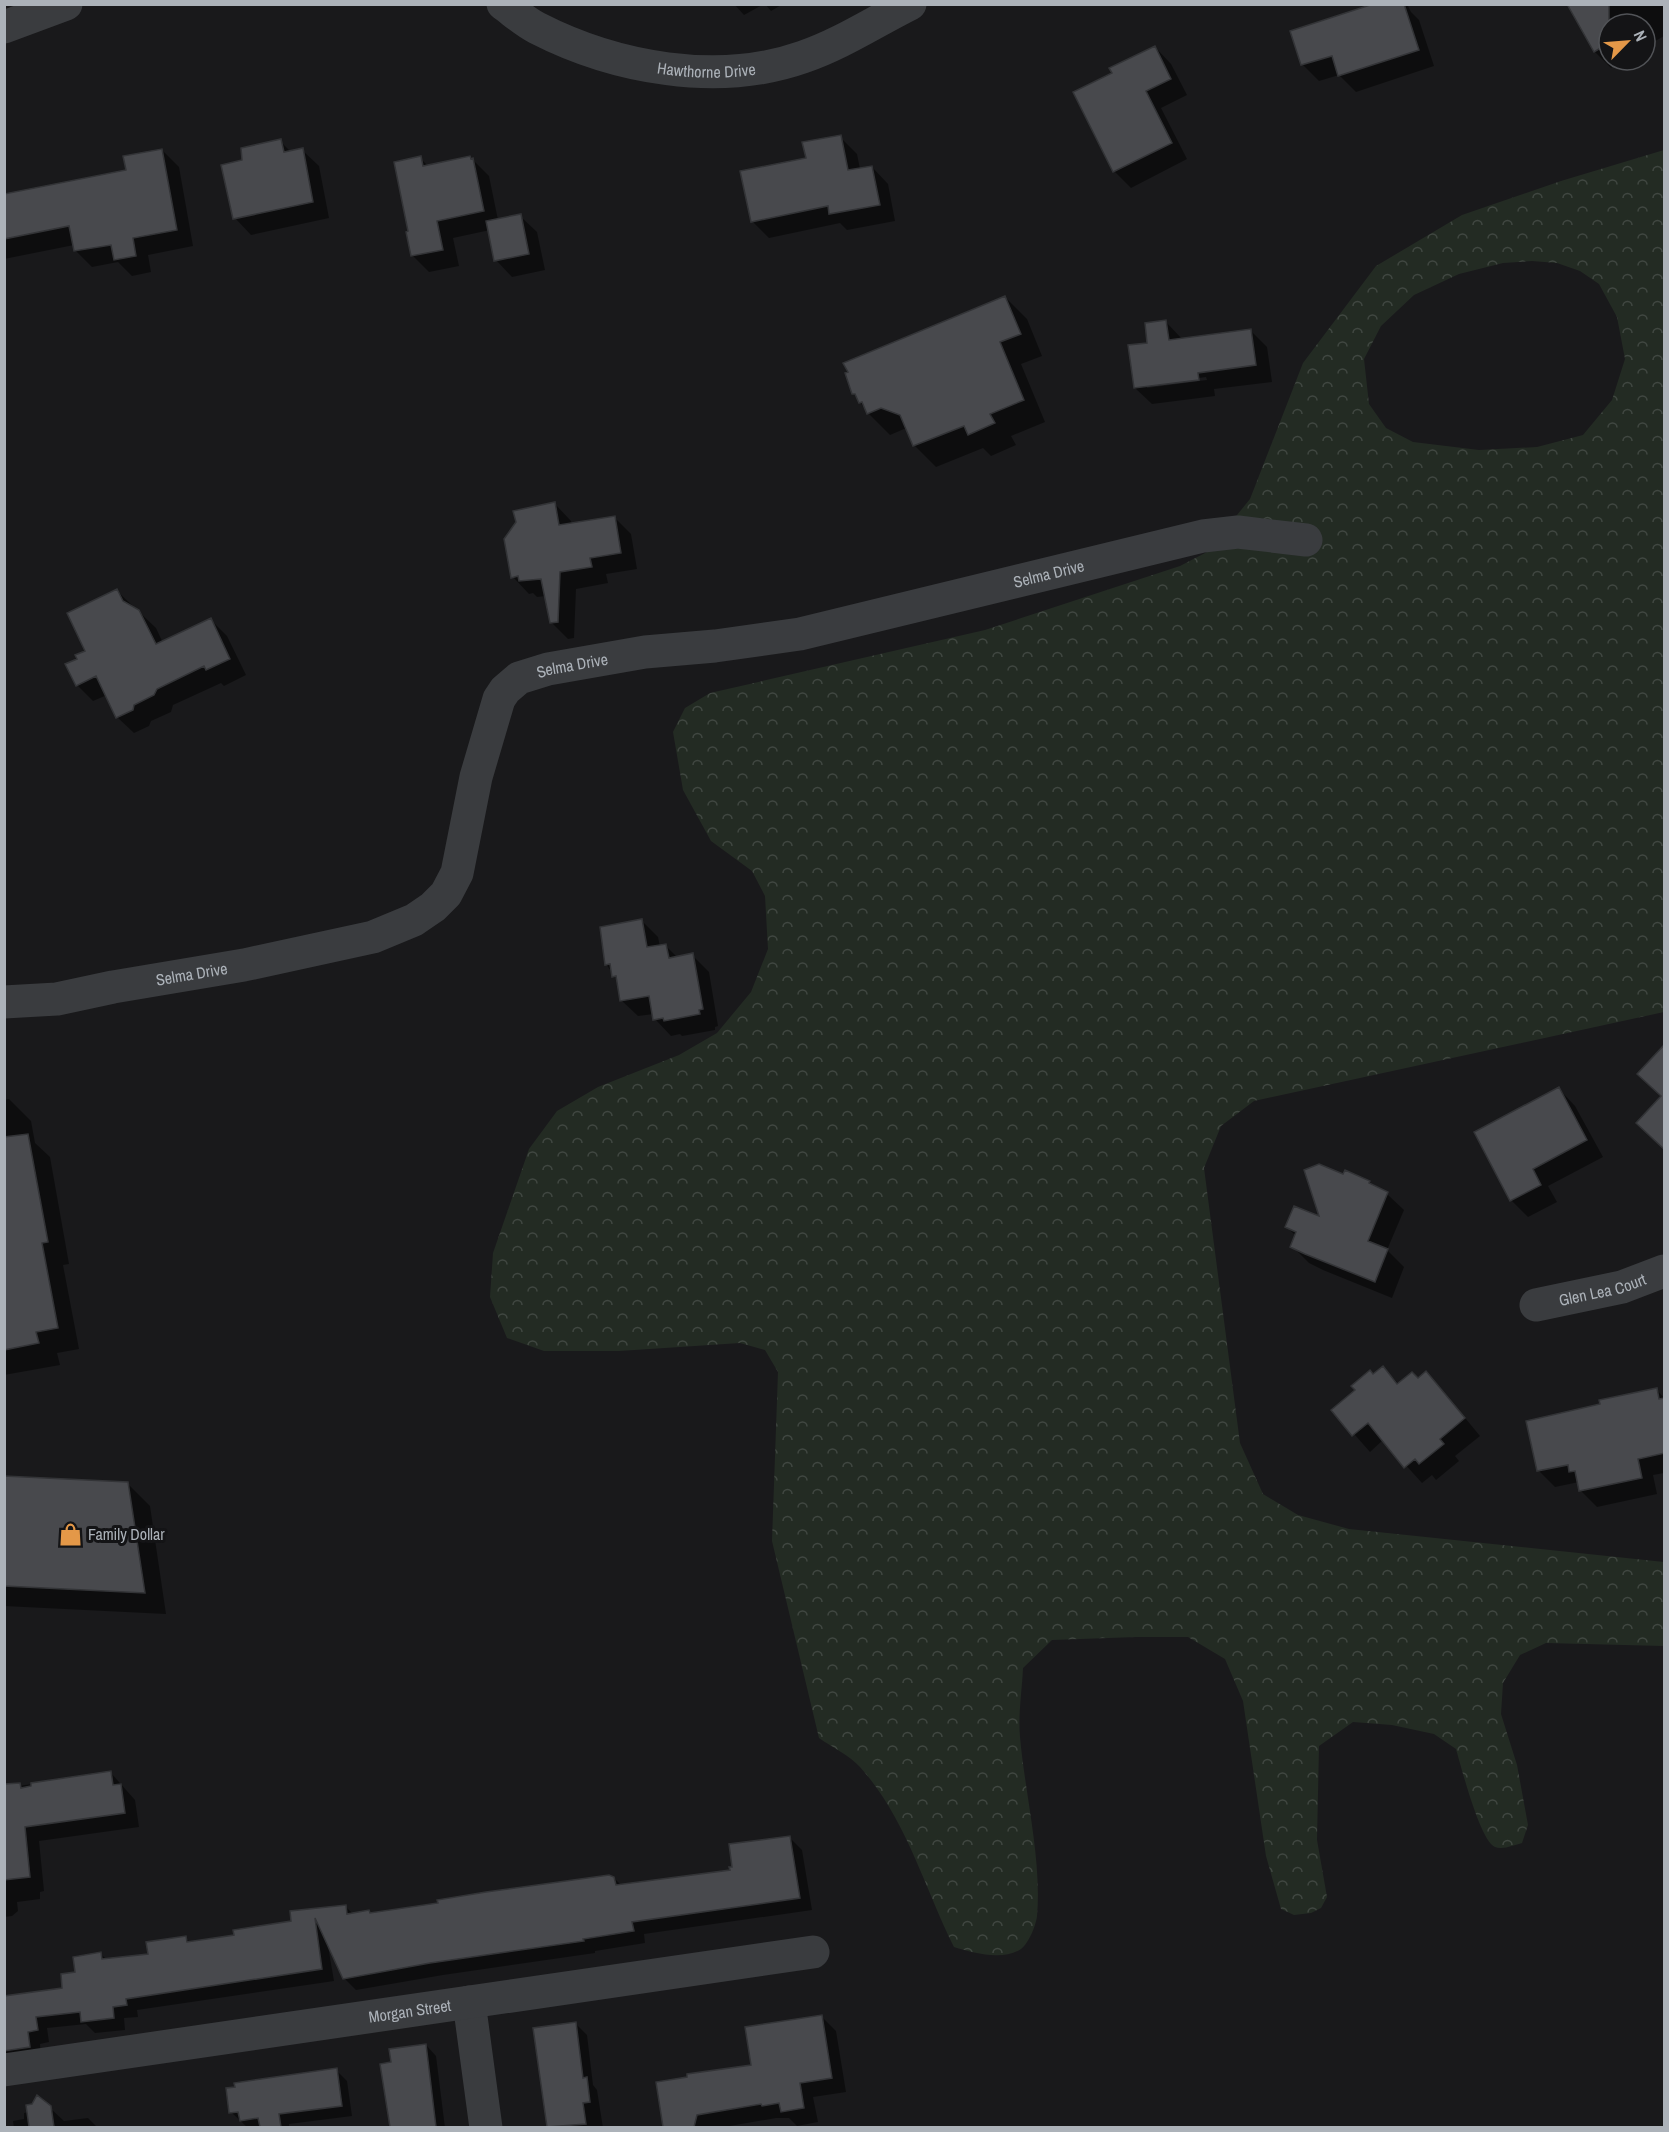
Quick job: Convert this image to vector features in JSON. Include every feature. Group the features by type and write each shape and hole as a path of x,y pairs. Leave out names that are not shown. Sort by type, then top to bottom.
{"street":[{"path":"4,27 66,4"},
{"name":"Hawthorne Drive","path":"503,4 534,27 575,46 648,67 702,72 753,69 802,58 843,41 873,22 910,4"},
{"name":"Selma Drive","path":"4,1002 57,999 244,965 373,936 414,920 433,908 446,894 457,873 476,777 499,699 505,690 519,678 548,669 633,654 715,646 800,634 1203,536 1238,532 1306,540"},
{"name":"Glen Lea Court","path":"1536,1305 1622,1287 1665,1271"},
{"name":"Morgan Street","path":"4,2070 813,1952"},
{"path":"469,2002 486,2127"}],"green space":[{"path":"1664,150 1664,1012 1254,1101 1221,1126 1204,1168 1240,1443 1263,1494 1298,1515 1349,1529 1664,1562 1664,1646 1546,1643 1520,1655 1503,1683 1501,1714 1517,1765 1528,1825 1522,1843 1512,1846 1498,1848 1489,1842 1477,1818 1456,1749 1434,1734 1392,1725 1353,1722 1319,1746 1317,1840 1327,1897 1321,1908 1311,1913 1294,1915 1281,1909 1266,1856 1243,1701 1225,1659 1188,1637 1052,1640 1023,1668 1020,1711 1022,1759 1037,1872 1037,1916 1032,1934 1021,1949 1006,1955 988,1955 954,1947 890,1808 856,1763 819,1738 772,1541 778,1372 765,1350 740,1343 619,1351 544,1351 507,1338 490,1297 493,1253 529,1149 557,1111 598,1087 679,1055 717,1033 751,992 768,949 765,896 752,871 711,841 683,790 673,732 685,708 710,693 985,630 1180,566 1207,552 1250,499 1303,363 1376,266 1462,215 1561,181","holes":["1532,261 1557,263 1580,271 1599,284 1617,317 1625,359 1612,400 1583,435 1537,447 1479,450 1413,442 1386,428 1369,404 1364,359 1381,326 1414,295 1459,274 1503,263"]}],"building":[{"path":"1373,4 1404,4 1419,50 1338,76 1332,56 1301,65 1290,31"},
{"path":"1567,4 1609,4 1609,12 1597,12 1597,50 1594,52"},
{"path":"1155,46 1171,79 1146,91 1172,143 1113,172 1073,92 1112,73 1109,68"},
{"path":"841,135 848,170 872,166 880,205 829,214 828,206 751,222 740,171 806,158 802,142"},
{"path":"281,139 284,152 303,148 313,202 233,219 221,165 242,160 241,148"},
{"path":"162,149 177,230 133,238 136,256 114,260 111,245 74,251 69,226 4,239 4,194 126,170 123,156"},
{"path":"421,156 423,166 470,156 471,159 473,158 484,211 437,221 443,250 411,256 394,162"},
{"path":"521,214 529,254 494,261 486,221"},
{"path":"1005,296 1021,334 1000,342 1024,400 990,414 995,423 968,435 964,426 913,446 900,415 881,408 867,414 862,402 859,403 855,394 852,394 845,373 848,372 843,363"},
{"path":"1166,320 1169,340 1251,329 1256,365 1198,373 1199,380 1134,388 1128,345 1147,343 1145,323"},
{"path":"555,502 559,525 615,516 621,553 590,558 592,567 560,572 558,622 550,623 541,579 519,581 518,576 511,578 504,539 516,522 513,511"},
{"path":"117,589 123,601 139,610 156,644 211,618 230,659 206,670 204,666 157,689 154,695 134,705 133,710 116,718 96,676 76,686 65,664 77,659 75,655 85,651 67,613"},
{"path":"642,919 647,947 666,944 669,958 693,953 703,1009 699,1010 700,1014 664,1021 663,1018 653,1020 649,996 620,1001 616,976 612,977 610,964 605,965 600,927"},
{"path":"1665,1044 1665,1150 1636,1123 1661,1096 1637,1074"},
{"path":"1559,1087 1587,1140 1533,1169 1541,1185 1510,1201 1474,1132"},
{"path":"28,1134 48,1242 42,1243 58,1328 36,1332 39,1343 4,1350 4,1137"},
{"path":"1319,1164 1343,1174 1345,1170 1388,1192 1368,1241 1388,1249 1375,1282 1290,1247 1296,1232 1285,1227 1294,1206 1319,1216 1304,1170"},
{"path":"1383,1366 1397,1384 1412,1372 1418,1378 1426,1371 1465,1418 1440,1439 1444,1444 1419,1464 1415,1459 1404,1468 1368,1423 1352,1436 1331,1410 1355,1390 1351,1386 1370,1370 1373,1374"},
{"path":"1657,1388 1659,1399 1665,1398 1665,1453 1638,1459 1642,1478 1579,1491 1575,1471 1569,1472 1568,1465 1537,1471 1526,1421 1600,1404 1599,1400"},
{"name":"Family Dollar","path":"4,1476 128,1482 145,1593 4,1586"},
{"path":"111,1771 113,1785 121,1784 125,1813 25,1827 30,1877 4,1880 4,1784 20,1783 21,1788 31,1786 31,1783"},
{"path":"790,1836 800,1898 632,1922 634,1931 583,1939 584,1941 430,1963 343,1979 315,1918 322,1969 126,1999 127,2005 113,2007 114,2018 81,2022 80,2012 36,2017 38,2030 28,2032 30,2047 4,2051 4,1996 62,1988 61,1974 75,1972 73,1957 101,1952 102,1959 148,1954 146,1942 186,1936 187,1942 234,1935 233,1930 291,1921 290,1911 346,1905 347,1914 369,1910 370,1913 438,1903 437,1900 486,1892 609,1875 614,1877 616,1885 730,1870 729,1867 732,1867 729,1844"},
{"path":"822,2015 832,2078 800,2083 804,2108 781,2112 779,2103 762,2106 761,2104 697,2115 694,2127 663,2127 656,2082 687,2077 687,2074 751,2065 745,2027"},
{"path":"576,2022 583,2078 587,2077 590,2102 583,2103 586,2124 547,2127 533,2028"},
{"path":"426,2044 436,2127 390,2127 380,2064 391,2062 389,2049"},
{"path":"337,2068 342,2106 279,2114 281,2127 260,2127 258,2118 240,2121 238,2112 229,2113 226,2088 235,2087 234,2083"},
{"path":"37,2095 51,2106 54,2127 29,2127 26,2105 32,2104"}],"place":[{"name":"Family Dollar","path":"70,1534"}]}
